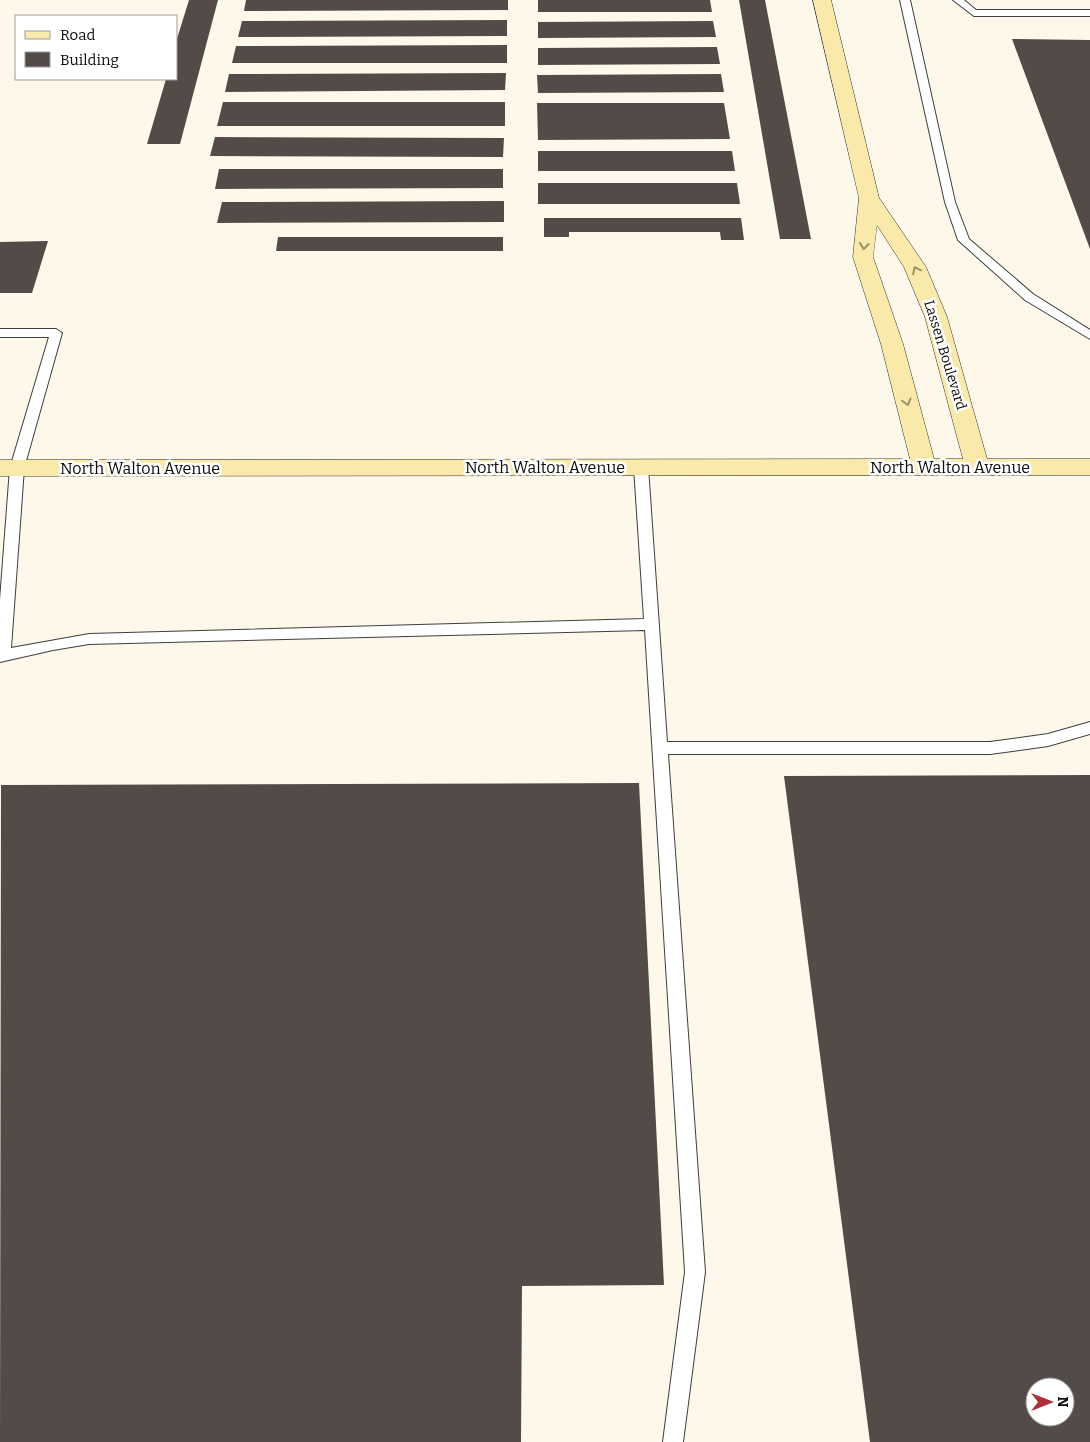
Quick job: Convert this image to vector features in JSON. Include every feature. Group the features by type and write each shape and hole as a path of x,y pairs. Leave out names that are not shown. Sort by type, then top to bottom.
{"street":[{"name":"Lassen Boulevard","path":"822,0 869,198 863,257 892,344 924,467"},
{"name":"Lassen Boulevard","path":"869,198 915,267 936,317 977,467"},
{"name":"North Walton Avenue","path":"9,468 1090,467"}],"lane":[{"path":"906,0 950,202 964,240 1029,297 1090,335"},
{"path":"958,0 974,13 1090,13"},
{"path":"0,333 56,333 9,468 2,655 89,639 651,624"},
{"path":"641,467 695,1272 673,1442"},
{"path":"660,748 990,748 1048,740 1090,728"}],"building":[{"path":"189,0 218,0 180,144 147,144 166,80 178,80 178,36"},
{"path":"246,0 508,0 508,10 244,11"},
{"path":"538,0 710,0 712,12 538,12"},
{"path":"739,0 765,0 811,239 780,239"},
{"path":"507,20 507,36 238,37 242,21"},
{"path":"713,21 716,37 538,38 538,22"},
{"path":"1012,39 1090,40 1090,249"},
{"path":"507,45 507,63 232,63 236,46"},
{"path":"717,47 720,64 538,65 538,48"},
{"path":"506,73 505,90 225,92 229,74"},
{"path":"721,74 724,92 538,93 537,75"},
{"path":"223,102 505,102 505,126 217,126"},
{"path":"537,103 724,103 730,139 538,140"},
{"path":"215,137 504,138 503,157 210,156"},
{"path":"538,151 732,151 735,171 538,171"},
{"path":"219,169 503,169 503,188 215,189"},
{"path":"538,183 737,183 740,204 538,204"},
{"path":"504,201 504,222 217,223 222,202"},
{"path":"544,218 741,218 744,240 721,240 720,232 569,232 569,237 544,237"},
{"path":"278,237 503,237 503,251 276,251"},
{"path":"48,241 32,293 0,293 0,242"},
{"path":"1090,775 1090,1442 870,1442 784,776"},
{"path":"639,783 664,1285 522,1286 521,1442 0,1442 1,785"}]}
